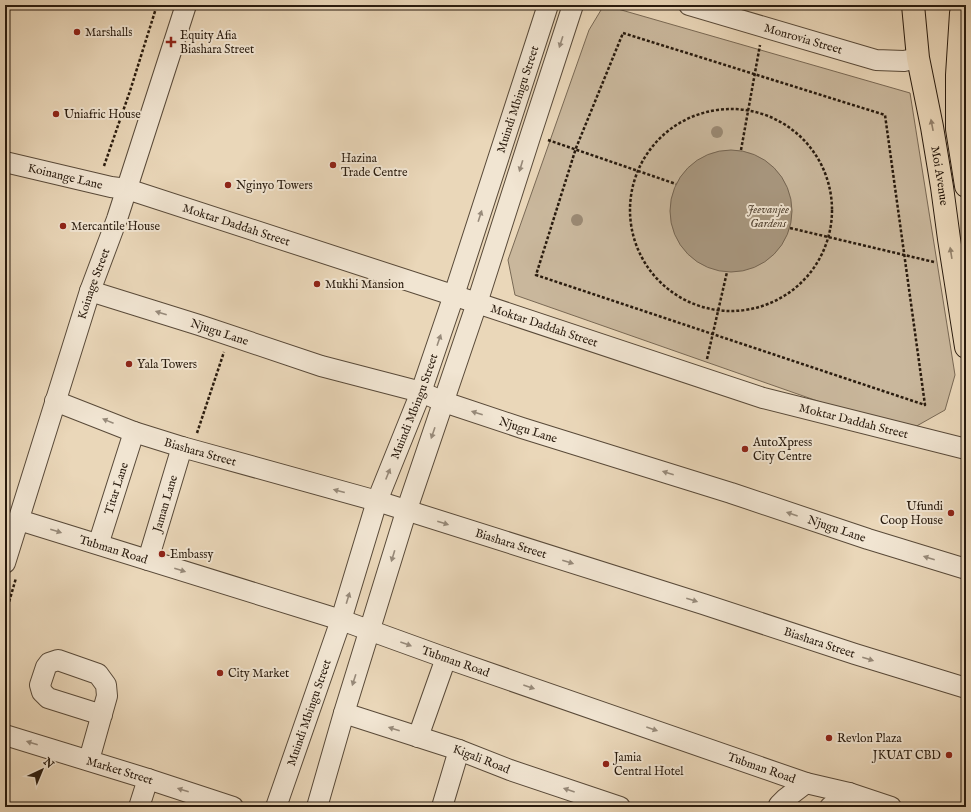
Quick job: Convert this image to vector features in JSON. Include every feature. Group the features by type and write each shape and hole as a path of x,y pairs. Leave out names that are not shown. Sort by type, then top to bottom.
{"main road":[{"name":"Moi Avenue","path":"915,7 914,29 918,58 942,187 966,347"},
{"name":"Moi Avenue","path":"962,8 957,75 957,129 964,156 966,186"}],"street":[{"name":"Koinage Street","path":"5,563 90,291 127,189 186,5"},
{"name":"Muindi Mbingu Street","path":"276,807 341,620 377,502 421,392 454,295 548,5"},
{"name":"Muindi Mbingu Street","path":"317,807 344,713 406,512 477,303 530,134 573,5"},
{"name":"Monrovia Street","path":"690,5 876,60 904,61 918,58"},
{"name":"Koinange Lane","path":"5,162 98,184 127,189"},
{"name":"Moktar Daddah Street","path":"127,189 454,295 763,398 966,449"},
{"name":"Njugu Lane","path":"90,291 321,366 421,392 444,402 868,539 966,569"},
{"name":"Biashara Street","path":"55,400 134,432 186,449 377,502 966,688"},
{"name":"Titar Lane","path":"101,545 99,542 134,432"},
{"name":"Jaman Lane","path":"148,560 186,449"},
{"name":"Tubman Road","path":"19,520 341,620 806,783 891,807"},
{"path":"418,737 446,658"},
{"name":"Kigali Road","path":"344,713 460,750 510,770 620,807"},
{"path":"89,760 102,715"},
{"name":"Market Street","path":"5,735 89,760 233,807"},
{"path":"442,807 460,750"},
{"path":"139,807 148,779"},
{"path":"779,806 785,799 806,783"},
{"path":"830,807 849,794"}],"path":[{"path":"98,184 130,92 157,5"},
{"path":"741,150 764,27"},
{"path":"623,33 755,74 886,115 925,405 536,275 576,148 623,33"},
{"path":"734,108 764,113 791,128 813,149 827,176 833,207 829,237 815,267 792,291 763,307 730,312 698,306 668,290 645,266 632,236 628,202 636,170 652,144 675,123 703,111 734,108"},
{"path":"530,134 576,148 676,184"},
{"path":"790,228 937,262"},
{"path":"706,362 727,272"},
{"path":"186,449 229,335"}],"green space":[{"name":"Jeevanjee Gardens","path":"604,5 910,93 955,375 945,410 906,432 515,295 508,260 589,30"}],"shaded area":[{"path":"731,150 743,151 754,155 765,160 774,168 782,177 787,188 791,199 791,223 787,234 782,245 774,254 765,262 754,267 743,271 731,272 719,271 708,267 697,262 688,254 680,245 675,234 671,223 670,211 671,199 675,188 680,177 688,168 697,160 708,155 719,151"}],"place":[{"name":"Marshalls","path":"77,32"},
{"name":"Equity Afia Biashara Street","path":"171,42"},
{"name":"Uniafric House","path":"56,114"},
{"name":"Hazina Trade Centre","path":"333,165"},
{"name":"Nginyo Towers","path":"228,185"},
{"name":"Mercantile House","path":"63,226"},
{"name":"Mukhi Mansion","path":"317,284"},
{"name":"Yala Towers","path":"129,364"},
{"name":"AutoXpress City Centre","path":"745,449"},
{"name":"Ufundi Coop House","path":"951,513"},
{"name":"Embassy","path":"162,554"},
{"name":"City Market","path":"220,673"},
{"name":"Revlon Plaza","path":"829,738"},
{"name":"JKUAT CBD","path":"949,755"},
{"name":"Jamia Central Hotel","path":"606,764"}]}
